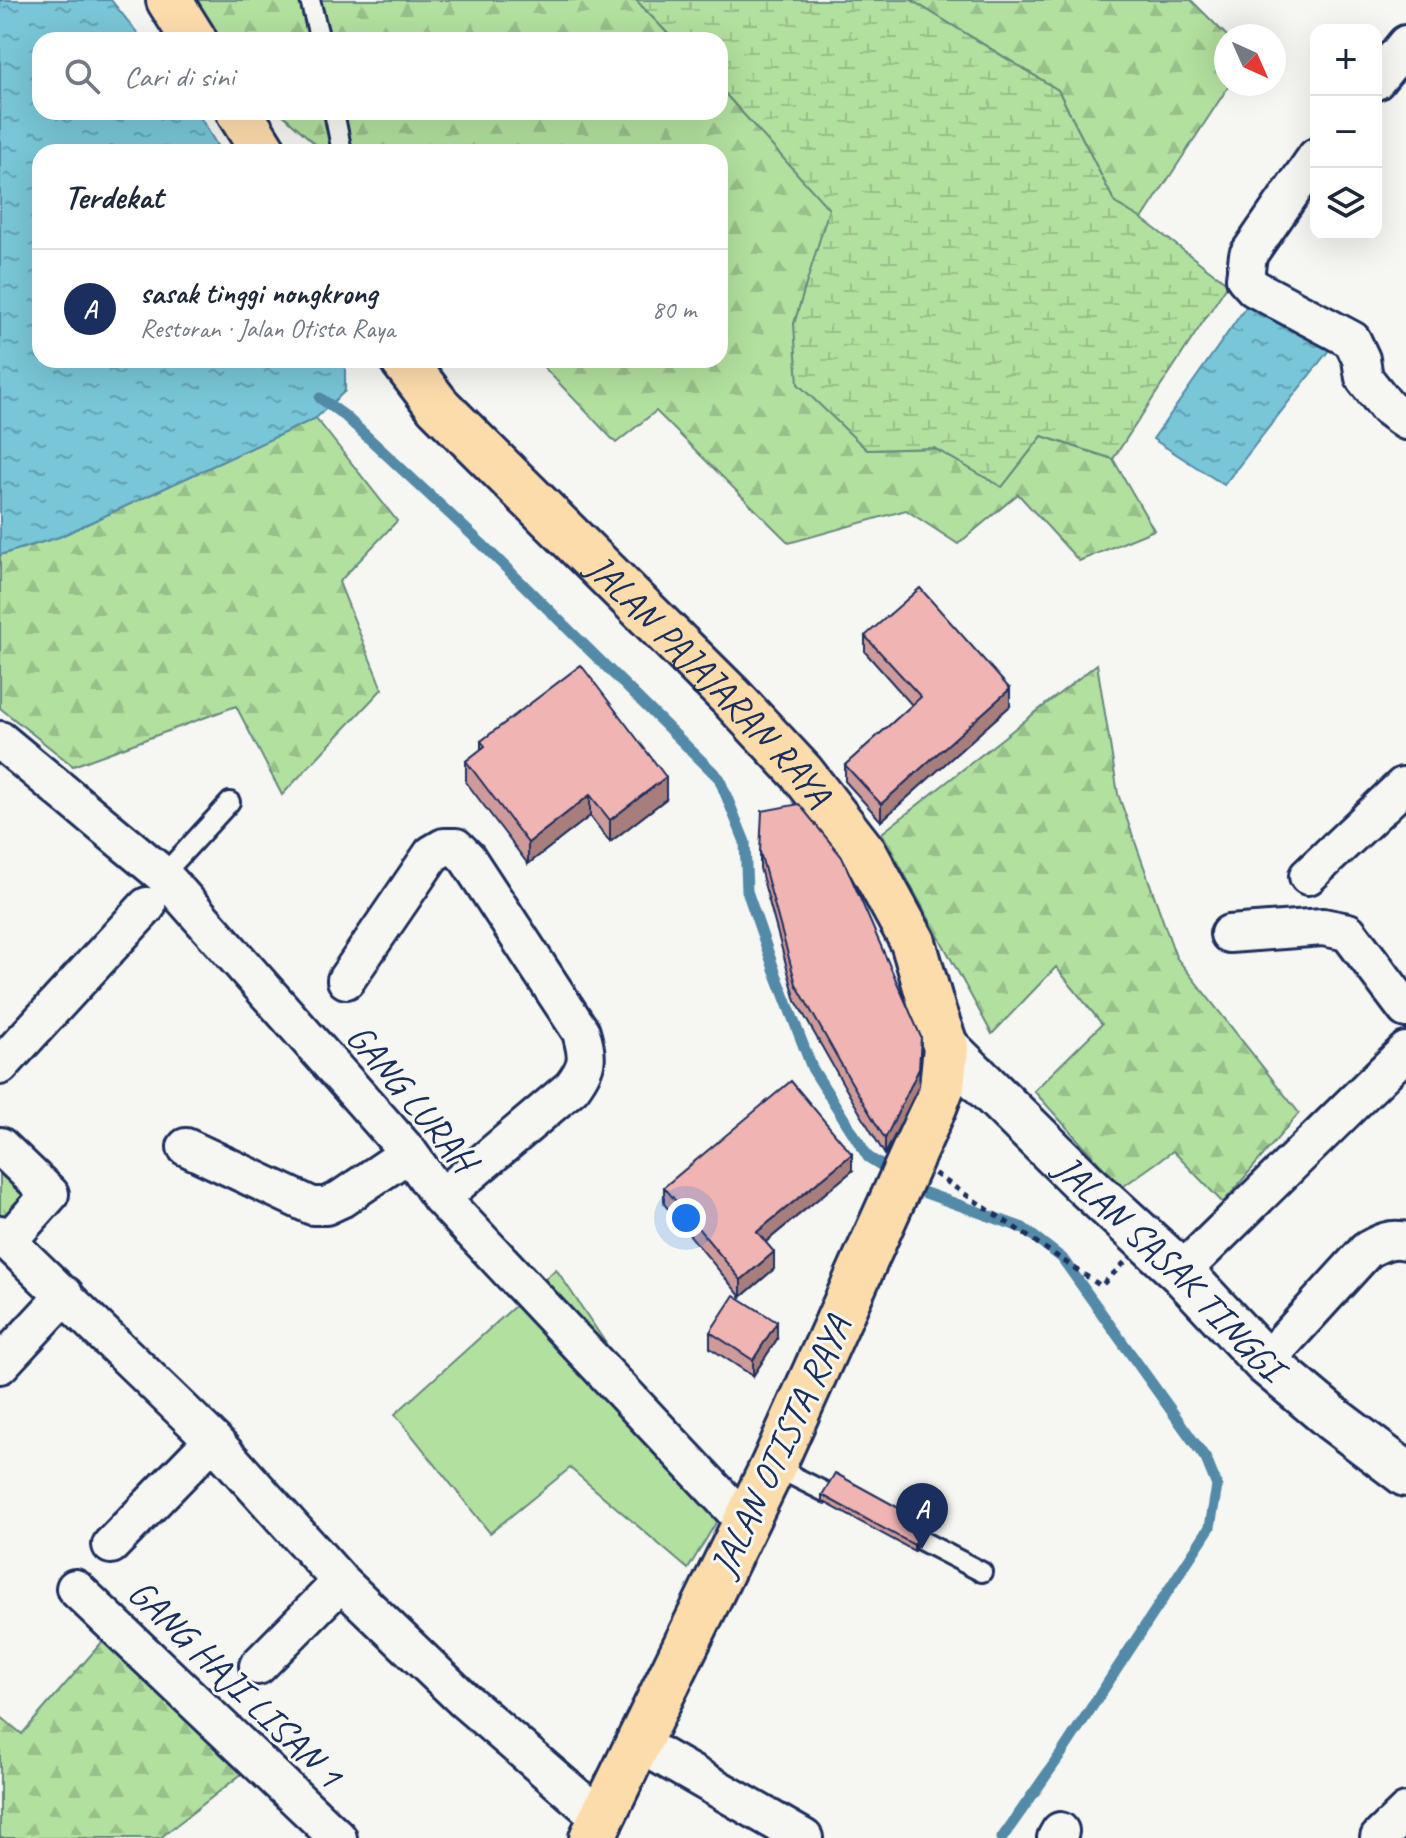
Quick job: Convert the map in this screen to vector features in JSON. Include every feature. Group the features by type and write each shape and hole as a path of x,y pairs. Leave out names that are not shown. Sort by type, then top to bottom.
{"main road":[{"path":"169,0 189,32"},
{"path":"244,120 259,144"},
{"name":"JALAN PAJAJARAN RAYA","path":"409,368 438,406 731,697 811,784 865,854 913,942 946,1047"},
{"name":"JALAN OTISTA RAYA","path":"596,1828 773,1466 887,1212 917,1159 942,1086 946,1047"}],"street":[{"path":"1382,74 1406,44"},
{"path":"1310,166 1248,255 1245,278 1254,288 1352,340 1361,359 1364,378 1387,407 1406,421"},
{"name":"GANG LURAH","path":"0,740 155,890 409,1153 441,1198 746,1523"},
{"path":"1308,876 1405,782"},
{"path":"346,980 432,854 444,847 456,847 467,858 581,1032 587,1053 584,1071 572,1087 441,1198"},
{"path":"0,1066 155,890"},
{"path":"1229,934 1323,927 1348,932 1406,1009"},
{"name":"JALAN SASAK TINGGI","path":"946,1047 1084,1183 1181,1272 1265,1362 1406,1474"},
{"path":"1181,1272 1406,1051"},
{"path":"0,1146 50,1194 4,1238 213,1440 341,1582 596,1828"},
{"path":"186,1147 312,1206 326,1206 341,1199 409,1153"},
{"path":"1265,1362 1367,1250 1381,1242 1406,1241"},
{"path":"0,1365 65,1295"},
{"path":"111,1545 213,1440"},
{"path":"258,1666 341,1582"},
{"name":"GANG HAJI LISAN 1","path":"75,1588 338,1838"},
{"path":"638,1743 804,1838"},
{"path":"1379,1838 1406,1812"}],"lane":[{"path":"310,0 318,32"},
{"path":"336,120 340,144"},
{"path":"155,890 230,802"},
{"path":"773,1466 827,1493"},
{"path":"920,1540 982,1572"}],"path":[{"path":"984,1088 1003,1100 1136,1251 1101,1286 917,1159 961,1092 984,1088"}],"green space":[{"path":"190,0 636,0 666,32 214,32"},
{"path":"636,0 911,0 1058,90 1115,203 1142,219 1228,284 1113,459 1042,436 1002,487 934,448 867,450 798,384 794,324 829,209 728,97 728,32 666,32"},
{"path":"911,0 1191,0 1215,24 1214,96 1222,96 1142,219 1115,203 1058,90"},
{"path":"728,97 830,209 794,324 867,450 934,448 1002,487 1042,436 1113,459 1154,530 1079,561 1018,494 958,544 906,510 789,543 656,411 616,443 545,368 728,368 728,144 315,144 289,120 728,120"},
{"path":"316,418 397,521 339,582 382,689 282,795 236,706 73,766 0,708 0,555 59,537"},
{"path":"1097,664 1118,794 1176,957 1299,1113 1223,1203 1173,1151 1121,1188 1034,1091 1102,1024 1056,967 992,1034 882,833"},
{"path":"0,1146 50,1194 0,1234"},
{"path":"556,1269 607,1345 582,1364 723,1511 688,1569 570,1468 490,1533 395,1414"},
{"path":"116,1626 253,1765 160,1838 0,1838 0,1716 22,1734"}],"water":[{"path":"0,0 111,0 137,32 32,32 32,120 202,120 216,144 32,144 32,368 345,368 345,391 316,418 59,537 0,555"},
{"path":"1250,301 1329,350 1224,485 1153,439"}],"building":[{"path":"920,588 1010,689 881,804 845,765 921,697 865,636"},
{"path":"581,665 666,777 610,820 590,795 528,843 466,761 485,746 481,741"},
{"path":"799,804 842,857 921,1037 919,1069 885,1139 796,984 760,852 762,811"},
{"path":"791,1081 852,1154 757,1232 774,1252 741,1280 664,1187"},
{"path":"734,1295 777,1322 753,1360 710,1332"},
{"path":"835,1473 926,1523 914,1545 822,1495"}],"waterway":[{"path":"320,398 345,416 483,545 719,778 745,842 747,891 812,1068 868,1157 895,1174"},
{"path":"910,1184 920,1191 1023,1228 1062,1258 1206,1459 1217,1486 1210,1527 1002,1838"}],"place":[{"name":"sasak tinggi nongkrong","path":"922,1549"}]}
